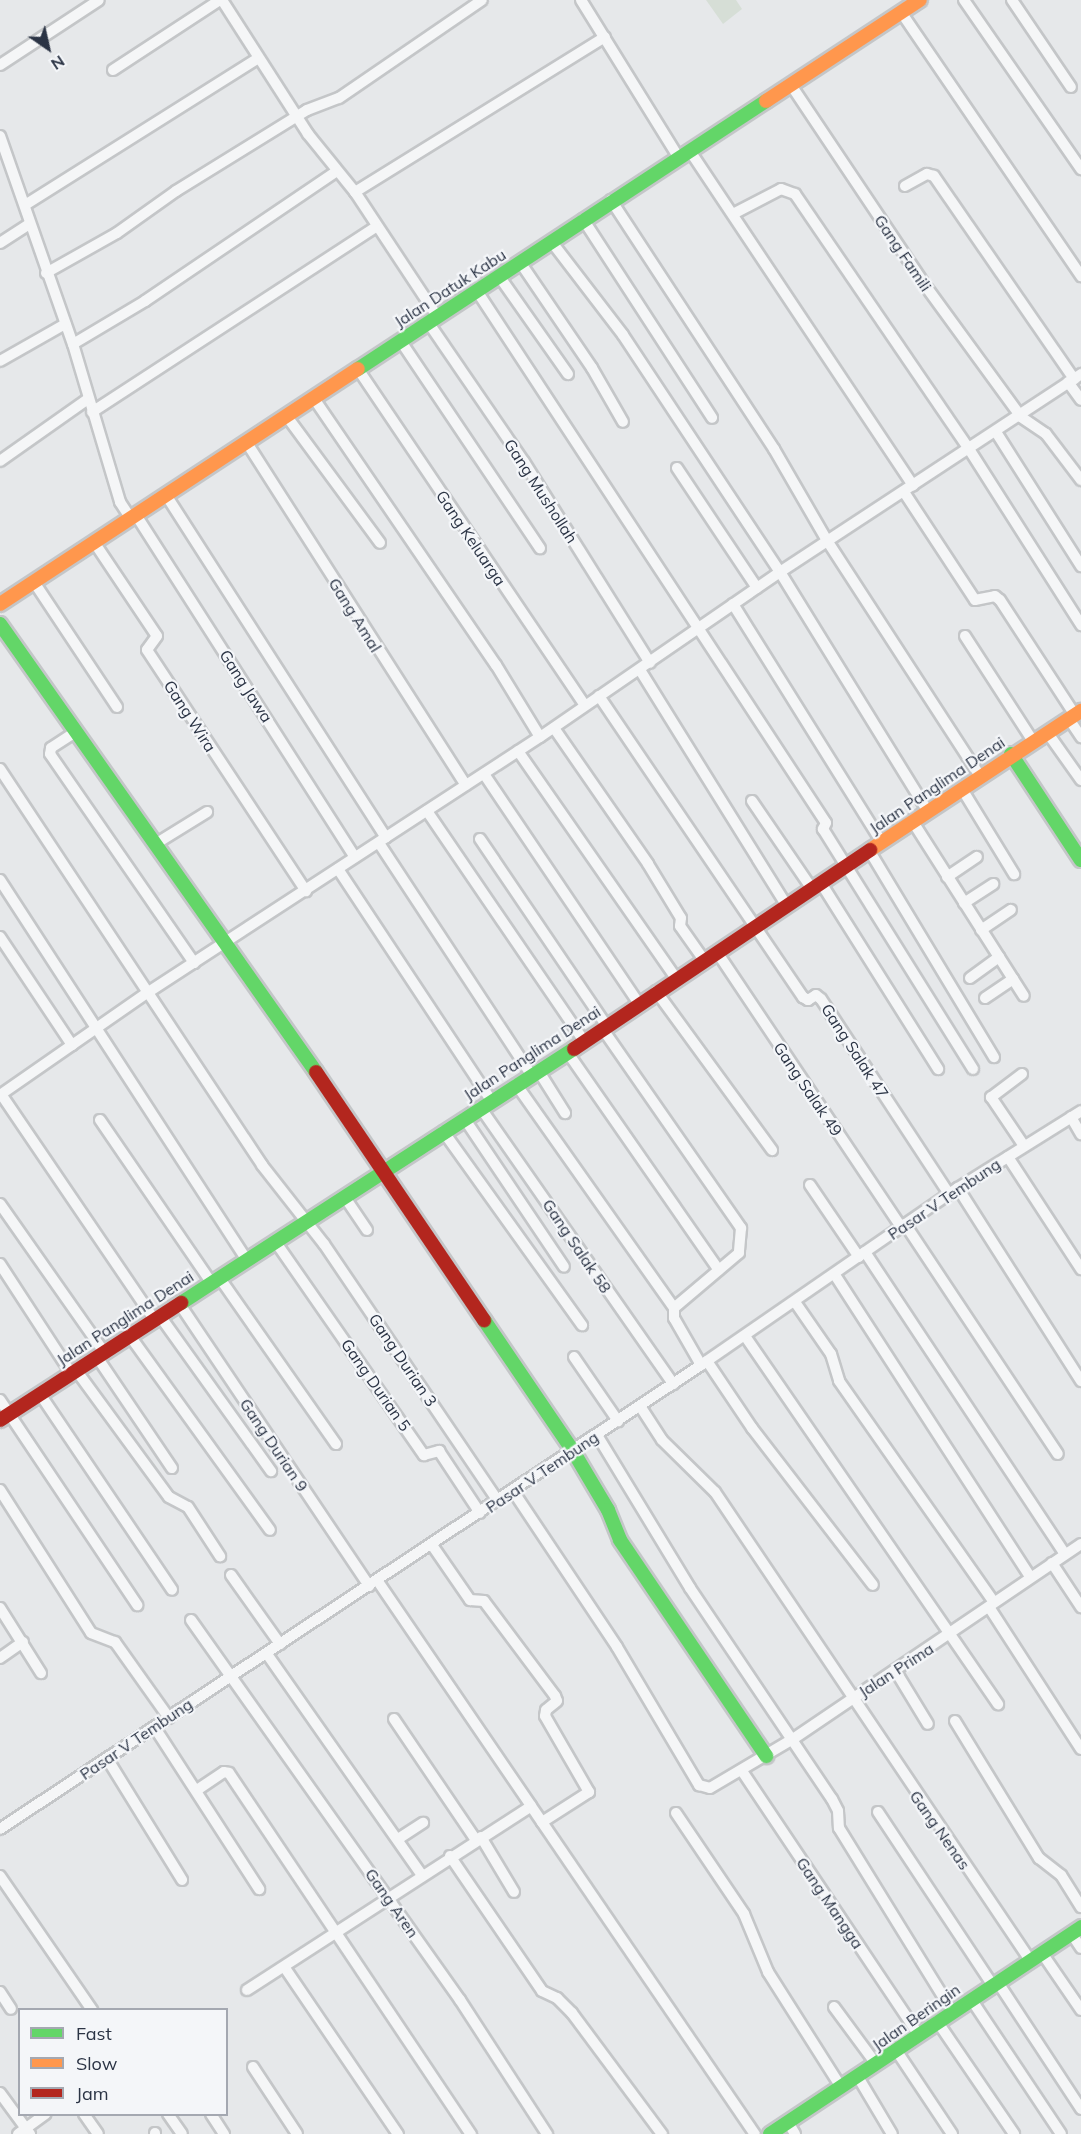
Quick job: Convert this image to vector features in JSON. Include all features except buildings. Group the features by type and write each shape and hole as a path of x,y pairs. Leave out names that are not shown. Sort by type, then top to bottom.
{"street":[{"path":"0,65 99,0"},
{"path":"113,70 221,0"},
{"name":"Gang Mushollah","path":"221,0 297,118 355,192 376,227 427,300 433,316 650,663"},
{"path":"46,273 312,107 339,98 482,0"},
{"path":"581,0 684,154 733,214 908,489 975,600 998,598 1075,715 1081,737"},
{"name":"Jalan Datuk Kabu","path":"0,604 132,516 288,418 433,316 477,291 611,200 920,0"},
{"path":"964,0 1081,169"},
{"path":"1012,0 1071,87"},
{"path":"901,12 1081,276"},
{"path":"355,192 605,37"},
{"path":"25,205 258,58"},
{"name":"Gang Famili","path":"791,85 922,281 1021,417 1046,434 1081,480"},
{"name":"Gang Jawa","path":"0,136 46,273 73,344 122,505 132,516 355,857"},
{"path":"73,344 146,301 337,171"},
{"path":"905,186 927,174 934,176 1074,378 1081,400"},
{"path":"733,214 782,189 795,194 969,449 1081,625"},
{"path":"611,200 774,449 828,542 980,776"},
{"path":"583,219 712,418"},
{"path":"0,243 29,224"},
{"path":"92,412 376,227"},
{"path":"551,241 623,335 780,572 928,812"},
{"path":"520,262 592,368 623,422"},
{"path":"499,276 568,374"},
{"path":"477,291 701,629 826,823 823,829 848,865 973,1069"},
{"path":"0,360 65,324"},
{"path":"400,340 540,548"},
{"name":"Gang Keluarga","path":"358,369 585,705"},
{"path":"271,1471 157,1317 1,1094 147,993 554,728 701,629 780,572 1021,417 1074,378"},
{"path":"0,460 88,399"},
{"path":"315,400 496,665 540,737"},
{"path":"288,418 380,543"},
{"path":"996,432 1081,566"},
{"name":"Gang Amal","path":"247,443 466,785"},
{"path":"677,468 757,588"},
{"path":"166,495 382,840 535,1072 565,1113"},
{"name":"Gang Wira","path":"94,542 157,636 147,650 306,891"},
{"path":"33,582 117,707"},
{"path":"733,604 882,842"},
{"path":"0,624 228,942 381,1172 573,1451 609,1510 620,1540 766,1756"},
{"path":"965,636 1033,741"},
{"path":"640,670 786,905"},
{"path":"599,696 753,926"},
{"name":"Jalan Panglima Denai","path":"5,1418 73,1371 485,1103 568,1053 638,1002 817,886 1011,754 1075,715"},
{"path":"554,728 648,864 681,918 680,926 704,960"},
{"path":"77,731 51,748 50,754 194,963"},
{"path":"1047,732 1081,780"},
{"path":"518,751 676,978"},
{"path":"1011,754 1081,860"},
{"name":"Gang Durian 3","path":"0,769 103,920 147,993 304,1222 324,1244 498,1501"},
{"path":"484,774 638,1002"},
{"path":"962,789 1014,874"},
{"path":"752,801 817,886 938,1069"},
{"path":"427,811 584,1041"},
{"path":"157,843 207,812"},
{"path":"913,822 1024,996"},
{"path":"480,839 741,1228 739,1253 674,1308"},
{"path":"870,850 994,1057"},
{"path":"947,877 977,856"},
{"name":"Gang Salak 58","path":"338,869 485,1103 673,1384"},
{"path":"0,880 246,1259"},
{"path":"964,903 993,884"},
{"path":"981,930 1011,910"},
{"name":"Gang Salak 47","path":"753,926 802,997 808,1000 816,995 821,999 954,1191"},
{"path":"0,937 72,1045"},
{"name":"Gang Salak 49","path":"717,952 903,1225"},
{"path":"970,978 999,957"},
{"path":"985,998 1013,979"},
{"path":"656,991 772,1150"},
{"path":"568,1053 719,1270"},
{"path":"1022,1074 991,1097 1024,1146"},
{"path":"516,1084 674,1308 682,1333 873,1585"},
{"name":"Pasar V Tembung","path":"0,1829 108,1760 618,1421 835,1275 954,1191 1081,1111"},
{"path":"1071,1117 1081,1134"},
{"path":"464,1118 564,1267"},
{"path":"100,1120 336,1444"},
{"path":"443,1131 582,1325"},
{"path":"1008,1157 1081,1269"},
{"path":"810,1185 862,1255 1065,1554"},
{"path":"954,1191 1081,1381"},
{"path":"344,1196 367,1230"},
{"path":"0,1204 100,1354 172,1468"},
{"path":"903,1225 1058,1454"},
{"name":"Gang Durian 5","path":"275,1241 424,1455 441,1452 480,1513"},
{"path":"0,1264 73,1371 169,1497 188,1507 220,1556"},
{"path":"835,1275 1030,1577"},
{"path":"795,1302 828,1348 839,1380 992,1604 1081,1749"},
{"name":"Gang Durian 9","path":"179,1304 531,1806 755,2134"},
{"path":"130,1336 270,1530"},
{"path":"745,1336 949,1636 998,1704"},
{"path":"574,1357 618,1421"},
{"path":"40,1394 172,1590"},
{"path":"0,1400 5,1418 137,1605"},
{"name":"Gang Nenas","path":"640,1406 662,1440 714,1492 852,1698 1036,1957 1081,2010"},
{"path":"597,1435 690,1588 832,1799 838,1811 836,1822 839,1828 952,2012"},
{"path":"0,1490 91,1633 115,1642 169,1718"},
{"name":"Jalan Prima","path":"513,1491 616,1647 699,1785 706,1788 742,1772 793,1739 949,1636 1030,1577 1081,1544"},
{"path":"432,1545 470,1600 484,1601 555,1696 556,1701 546,1710 545,1716 589,1792 542,1822"},
{"path":"1052,1563 1081,1606"},
{"path":"231,1575 280,1644"},
{"path":"0,1608 41,1673"},
{"name":"Gang Aren","path":"191,1620 388,1899 547,2134"},
{"path":"0,1658 22,1642"},
{"path":"267,1654 422,1875"},
{"path":"895,1670 928,1724"},
{"path":"394,1719 514,1892"},
{"path":"955,1721 1039,1858 1061,1875 1081,1907"},
{"path":"155,1728 259,1889"},
{"path":"108,1760 182,1880"},
{"path":"197,1790 224,1772 229,1773 471,2134"},
{"name":"Gang Mangga","path":"742,1772 918,2034"},
{"path":"247,1990 336,1935 450,1856 531,1806"},
{"path":"878,1812 1081,2109"},
{"path":"676,1813 744,1914 768,1972 841,2087"},
{"path":"398,1839 423,1823"},
{"path":"450,1856 542,1991 557,1998 572,2013 662,2134"},
{"path":"0,1876 91,2008"},
{"path":"1076,1930 1081,1948"},
{"name":"Jalan Beringin","path":"770,2134 791,2128 841,2087 1076,1930"},
{"path":"285,1968 398,2134"},
{"path":"0,1992 11,2009"},
{"path":"971,1999 1061,2134"},
{"path":"834,2007 876,2064"},
{"path":"937,2021 1014,2134"},
{"path":"896,2050 952,2134"},
{"path":"253,2067 297,2134"},
{"path":"858,2077 892,2134"},
{"path":"0,2093 24,2132 45,2116"},
{"path":"85,2116 98,2134"},
{"path":"169,2116 182,2134"},
{"path":"212,2116 224,2134"}],"shaded area":[{"path":"706,0 736,0 742,9 723,24"}],"traffic: fast":[{"path":"358,369 766,101"},
{"path":"0,624 316,1072"},
{"path":"1011,754 1081,860"},
{"path":"181,1303 574,1049"},
{"path":"484,1320 573,1451 608,1510 620,1540 766,1756"},
{"path":"770,2134 1081,1927"}],"traffic: slow":[{"path":"766,101 920,0"},
{"path":"0,604 358,369"},
{"path":"870,850 1081,711"}],"traffic: jam":[{"path":"574,1049 870,850"},
{"path":"316,1072 484,1320"},
{"path":"0,1420 181,1303"}]}
